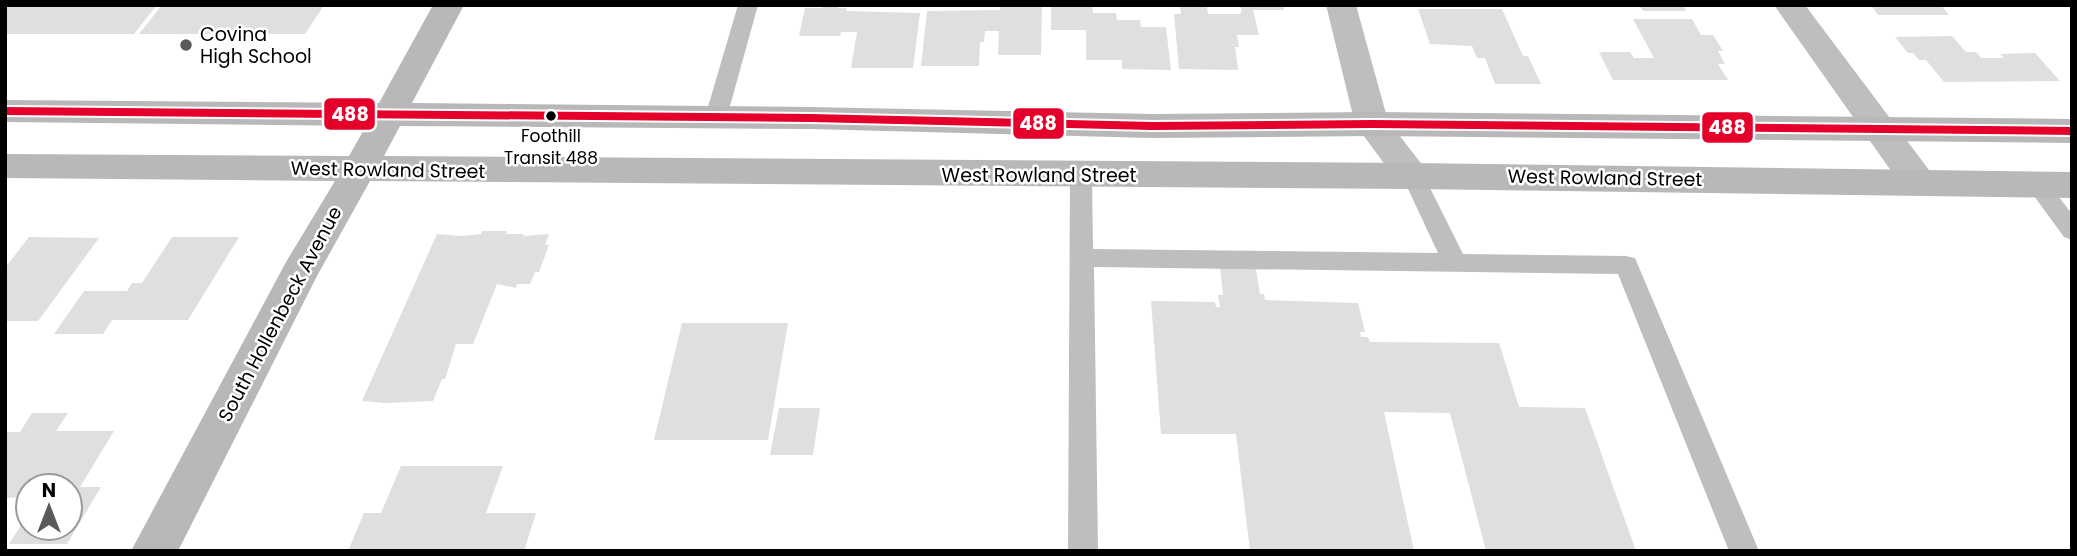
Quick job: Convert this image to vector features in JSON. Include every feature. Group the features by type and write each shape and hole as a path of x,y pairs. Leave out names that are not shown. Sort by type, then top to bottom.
{"main road":[{"name":"South Hollenbeck Avenue","path":"154,551 300,272 449,5"},
{"path":"5,111 716,117 1152,126 1372,124 2072,131"},
{"name":"West Rowland Street","path":"5,166 1413,176 2072,184"}],"street":[{"path":"1341,5 1372,124 1413,176"},
{"path":"1789,5 1919,183"}],"lane":[{"path":"716,117 748,5"},
{"path":"1081,175 1083,551"},
{"path":"1413,176 1455,263"},
{"path":"2037,185 2072,231"},
{"path":"1081,258 1626,265 1744,551"}],"building":[{"path":"5,5 157,5 134,34 5,34"},
{"path":"162,5 324,5 305,34 139,34"},
{"path":"823,5 838,5 838,8 847,8 846,11 920,13 913,68 851,68 857,32 841,32 840,36 799,36 805,8 822,8"},
{"path":"1000,5 1042,5 1041,55 998,55 999,31 985,31 984,42 980,42 979,66 921,66 927,11 1000,10"},
{"path":"1051,5 1092,5 1093,13 1116,13 1117,20 1140,20 1141,27 1166,27 1171,70 1122,69 1122,60 1086,60 1086,30 1051,30"},
{"path":"1239,5 1283,5 1284,10 1253,10 1259,35 1237,35 1239,47 1235,47 1238,70 1179,69 1174,14 1181,14 1180,7 1207,7 1208,14 1240,14 1242,10"},
{"path":"1639,5 1683,5 1686,11 1643,11"},
{"path":"1871,5 1941,5 1949,15 1878,15"},
{"path":"1418,9 1502,9 1523,56 1528,56 1541,84 1495,84 1485,58 1477,58 1472,46 1430,44"},
{"path":"1633,19 1692,19 1701,35 1713,35 1723,51 1718,51 1725,64 1718,64 1728,80 1613,80 1599,52 1630,52 1634,58 1654,58"},
{"path":"1952,36 1966,52 1976,52 1981,58 2004,58 2000,54 2035,53 2060,81 1944,82 1926,60 1919,60 1913,53 1908,53 1895,37"},
{"path":"482,231 507,231 506,234 524,234 523,236 549,234 545,245 549,245 539,272 535,272 530,284 517,284 516,288 497,284 473,344 456,344 445,379 442,379 433,401 362,401 437,234 462,236 481,234"},
{"path":"29,237 99,238 38,321 5,321 5,268"},
{"path":"172,237 239,237 188,320 112,320 103,334 54,334 84,291 127,291 132,283 142,283"},
{"path":"1219,257 1254,257 1260,294 1264,294 1265,300 1358,303 1365,332 1360,332 1361,337 1368,337 1370,342 1499,343 1519,407 1585,408 1636,551 1486,551 1450,413 1384,412 1414,551 1250,551 1236,434 1161,434 1151,301 1215,302 1216,307 1220,307 1218,295 1223,295"},
{"path":"682,323 788,323 768,440 654,440"},
{"path":"779,408 820,408 813,455 770,455"},
{"path":"32,413 68,413 56,431 114,431 84,480 84,472 14,472 14,498 5,498 5,432 20,432"},
{"path":"401,466 503,466 486,513 536,513 524,551 348,551 364,513 381,513"},
{"path":"84,487 101,487 84,516"},
{"path":"14,536 14,542 68,542 67,544 9,544"}],"transit line":[{"name":"488","path":"5,111 811,118 1152,126 1372,124 2072,131"}],"place":[{"name":"Covina High School","path":"186,45"},
{"name":"Foothill Transit 488","path":"551,116"}]}
